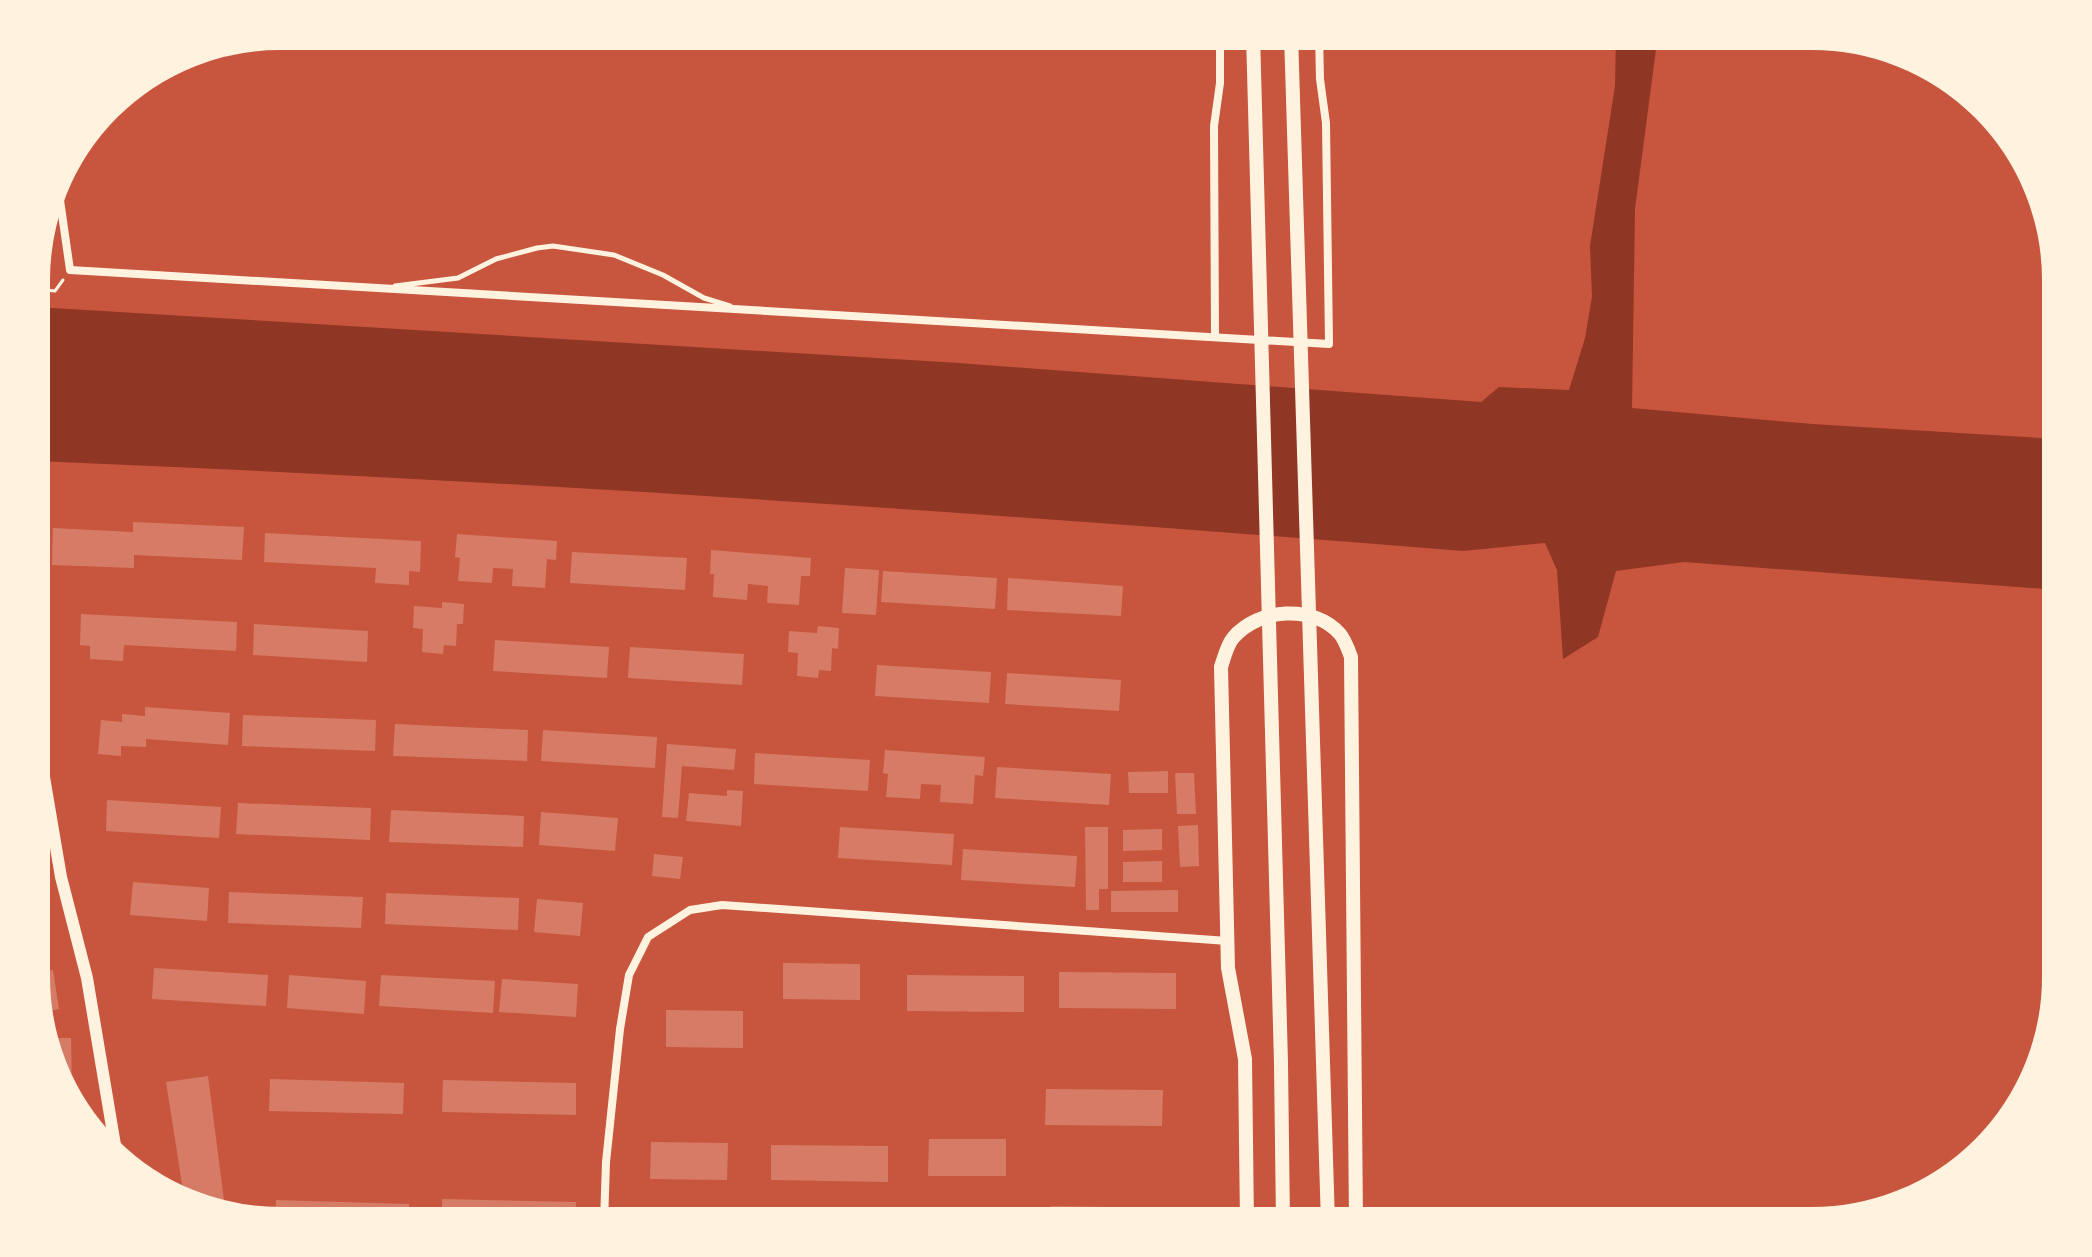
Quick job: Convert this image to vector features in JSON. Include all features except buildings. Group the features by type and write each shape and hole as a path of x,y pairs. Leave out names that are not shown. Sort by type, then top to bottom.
{"main road":[{"path":"1253,48 1283,1209"},
{"path":"1291,48 1328,1209"},
{"path":"1247,1209 1245,1059 1228,968 1221,667 1232,639 1255,621 1274,614 1302,615 1327,623 1342,636 1351,657 1356,1209"}],"street":[{"path":"1215,337 1214,126 1220,83 1220,48"},
{"path":"61,204 70,270 1329,344 1326,123 1319,48"},
{"path":"48,801 61,877 87,978 114,1138"},
{"path":"604,1209 606,1162 629,975 648,937 690,910 722,905 1228,941"}],"lane":[{"path":"380,288 458,278 496,259 553,246 614,255 663,275 704,298 739,309"}],"path":[{"path":"48,290 55,291 70,270"}],"shaded area":[{"path":"1616,48 1656,48 1635,209 1632,408 1812,424 2044,438 2044,589 1684,562 1616,571 1598,637 1563,659 1557,570 1545,543 1463,551 750,499 48,462 48,308 959,363 1481,402 1499,387 1569,390 1585,338 1592,297 1590,246 1615,86"}]}
